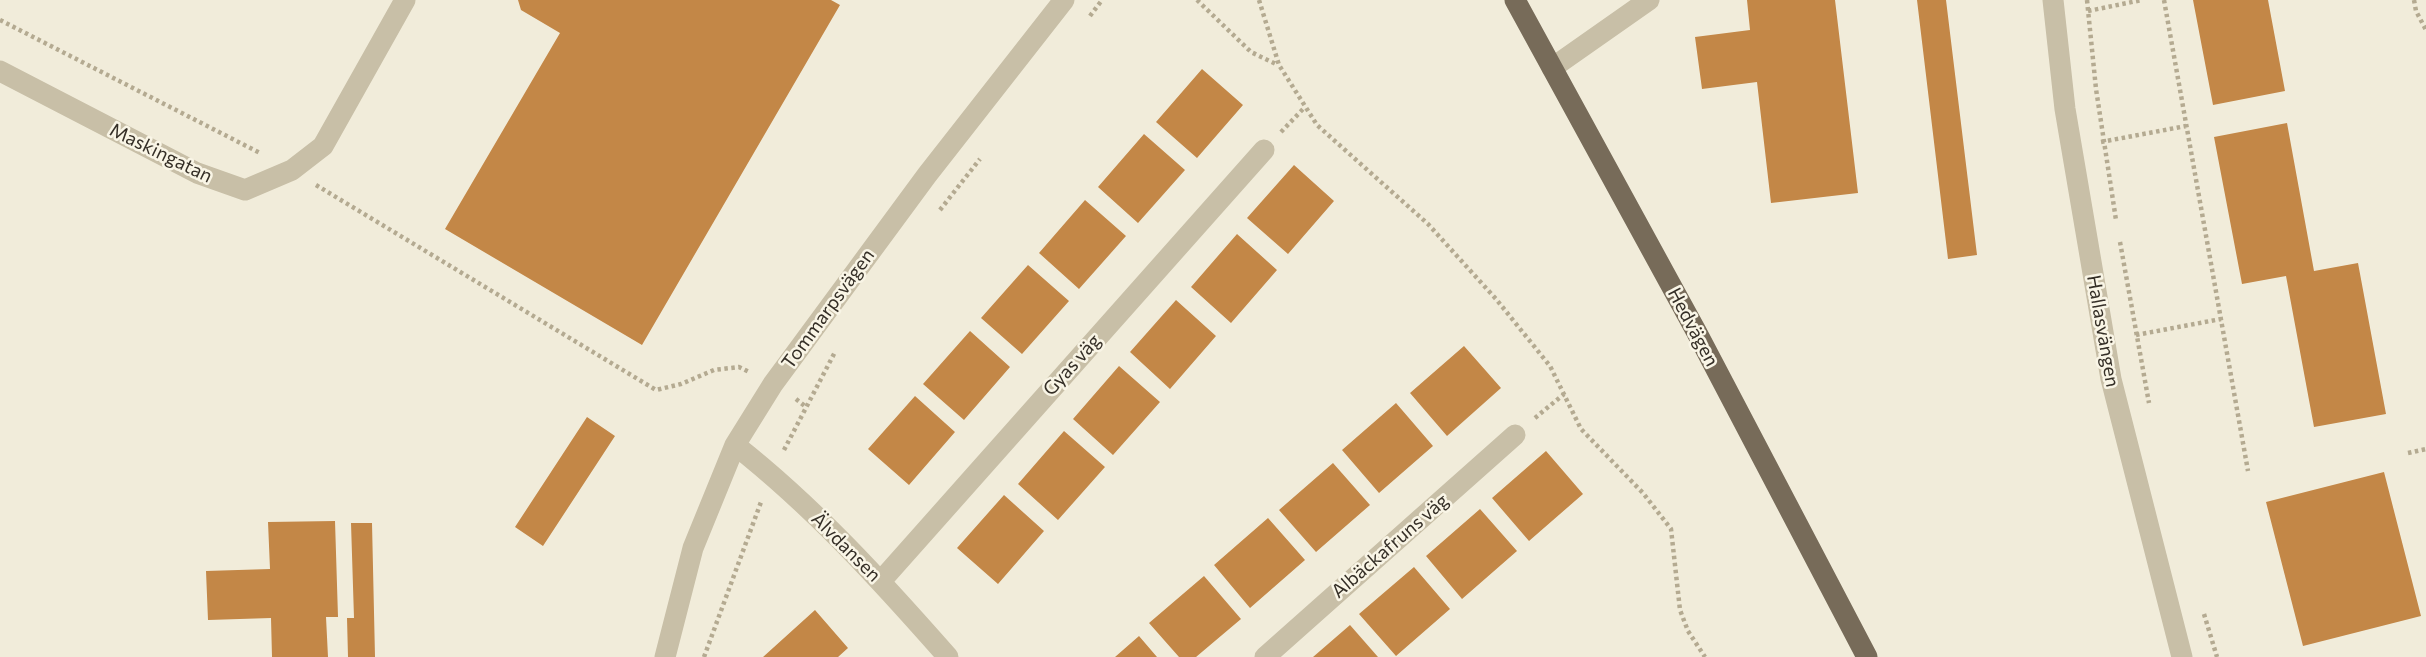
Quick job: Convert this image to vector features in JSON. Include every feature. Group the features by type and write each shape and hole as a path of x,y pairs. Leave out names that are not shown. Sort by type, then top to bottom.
{"main road":[{"name":"Hedvägen","path":"1515,0 1696,331 1867,657"}],"street":[{"name":"Maskingatan","path":"0,71 197,173 245,190 292,170 323,146 405,0"},
{"name":"Tommarpsvägen","path":"665,657 693,548 735,445 773,384 927,175 1064,0"},
{"path":"1552,68 1648,0"},
{"name":"Hallasvängen","path":"2054,7 2072,147 2110,379 2182,657"},
{"name":"Gyas väg","path":"881,581 1264,150"},
{"name":"Albäckafruns väg","path":"1265,657 1515,435"},
{"name":"Älvdansen","path":"735,445 772,474 881,581 948,657"}],"path":[{"path":"1086,22 1102,0"},
{"path":"1197,0 1251,52 1279,65"},
{"path":"1259,0 1279,65 1317,125 1428,223 1496,299 1550,366 1581,429 1643,493 1671,529 1680,610 1688,631 1706,657"},
{"path":"2087,0 2104,142 2150,408"},
{"path":"2054,7 2088,11 2142,0"},
{"path":"2164,0 2248,471"},
{"path":"2414,0 2416,11 2426,30"},
{"path":"0,20 292,170 656,390 681,384 714,370 739,367 773,384 806,407"},
{"path":"2072,147 2186,126"},
{"path":"936,216 986,151"},
{"path":"2104,339 2221,319"},
{"path":"704,657 772,474 838,347"},
{"path":"1515,435 1564,394"},
{"path":"2408,453 2426,449"},
{"path":"2202,610 2217,657"}],"building":[{"path":"518,0 831,0 840,5 642,345 445,229 560,33 521,10"},
{"path":"1747,0 1835,0 1858,193 1771,203 1757,82 1702,89 1695,37 1750,30"},
{"path":"1917,0 1946,0 1977,255 1948,259"},
{"path":"2193,0 2268,0 2285,91 2213,105"},
{"path":"1202,69 1243,105 1197,158 1156,122"},
{"path":"2287,123 2314,271 2358,263 2386,414 2314,427 2286,276 2242,284 2214,137"},
{"path":"1144,134 1185,170 1138,223 1098,187"},
{"path":"1294,165 1334,201 1288,254 1247,218"},
{"path":"1085,200 1126,236 1079,289 1039,253"},
{"path":"1237,234 1277,270 1231,323 1191,287"},
{"path":"1028,265 1069,301 1022,354 981,318"},
{"path":"1176,300 1216,336 1170,389 1130,352"},
{"path":"970,331 1010,367 964,420 923,384"},
{"path":"1464,346 1501,388 1447,436 1410,393"},
{"path":"1119,366 1160,402 1113,455 1073,419"},
{"path":"915,396 955,432 909,485 868,449"},
{"path":"1396,403 1433,446 1379,493 1342,450"},
{"path":"587,417 615,436 543,546 515,527"},
{"path":"1064,431 1105,467 1058,520 1018,484"},
{"path":"1546,451 1583,494 1529,541 1492,498"},
{"path":"1333,463 1370,505 1316,552 1279,510"},
{"path":"2384,472 2421,616 2303,646 2266,502"},
{"path":"1004,495 1044,531 998,584 957,548"},
{"path":"1480,509 1517,551 1462,599 1426,556"},
{"path":"1268,518 1305,560 1250,608 1214,565"},
{"path":"335,521 338,617 326,617 328,657 272,657 271,618 208,620 206,571 270,569 268,522"},
{"path":"351,523 372,523 375,657 348,657 347,618 354,618"},
{"path":"1414,567 1450,609 1396,656 1359,614"},
{"path":"1204,576 1241,619 1196,657 1179,657 1149,623"},
{"path":"815,610 848,648 838,657 763,657"},
{"path":"1350,625 1378,657 1313,657"},
{"path":"1139,636 1157,657 1115,657"}]}
